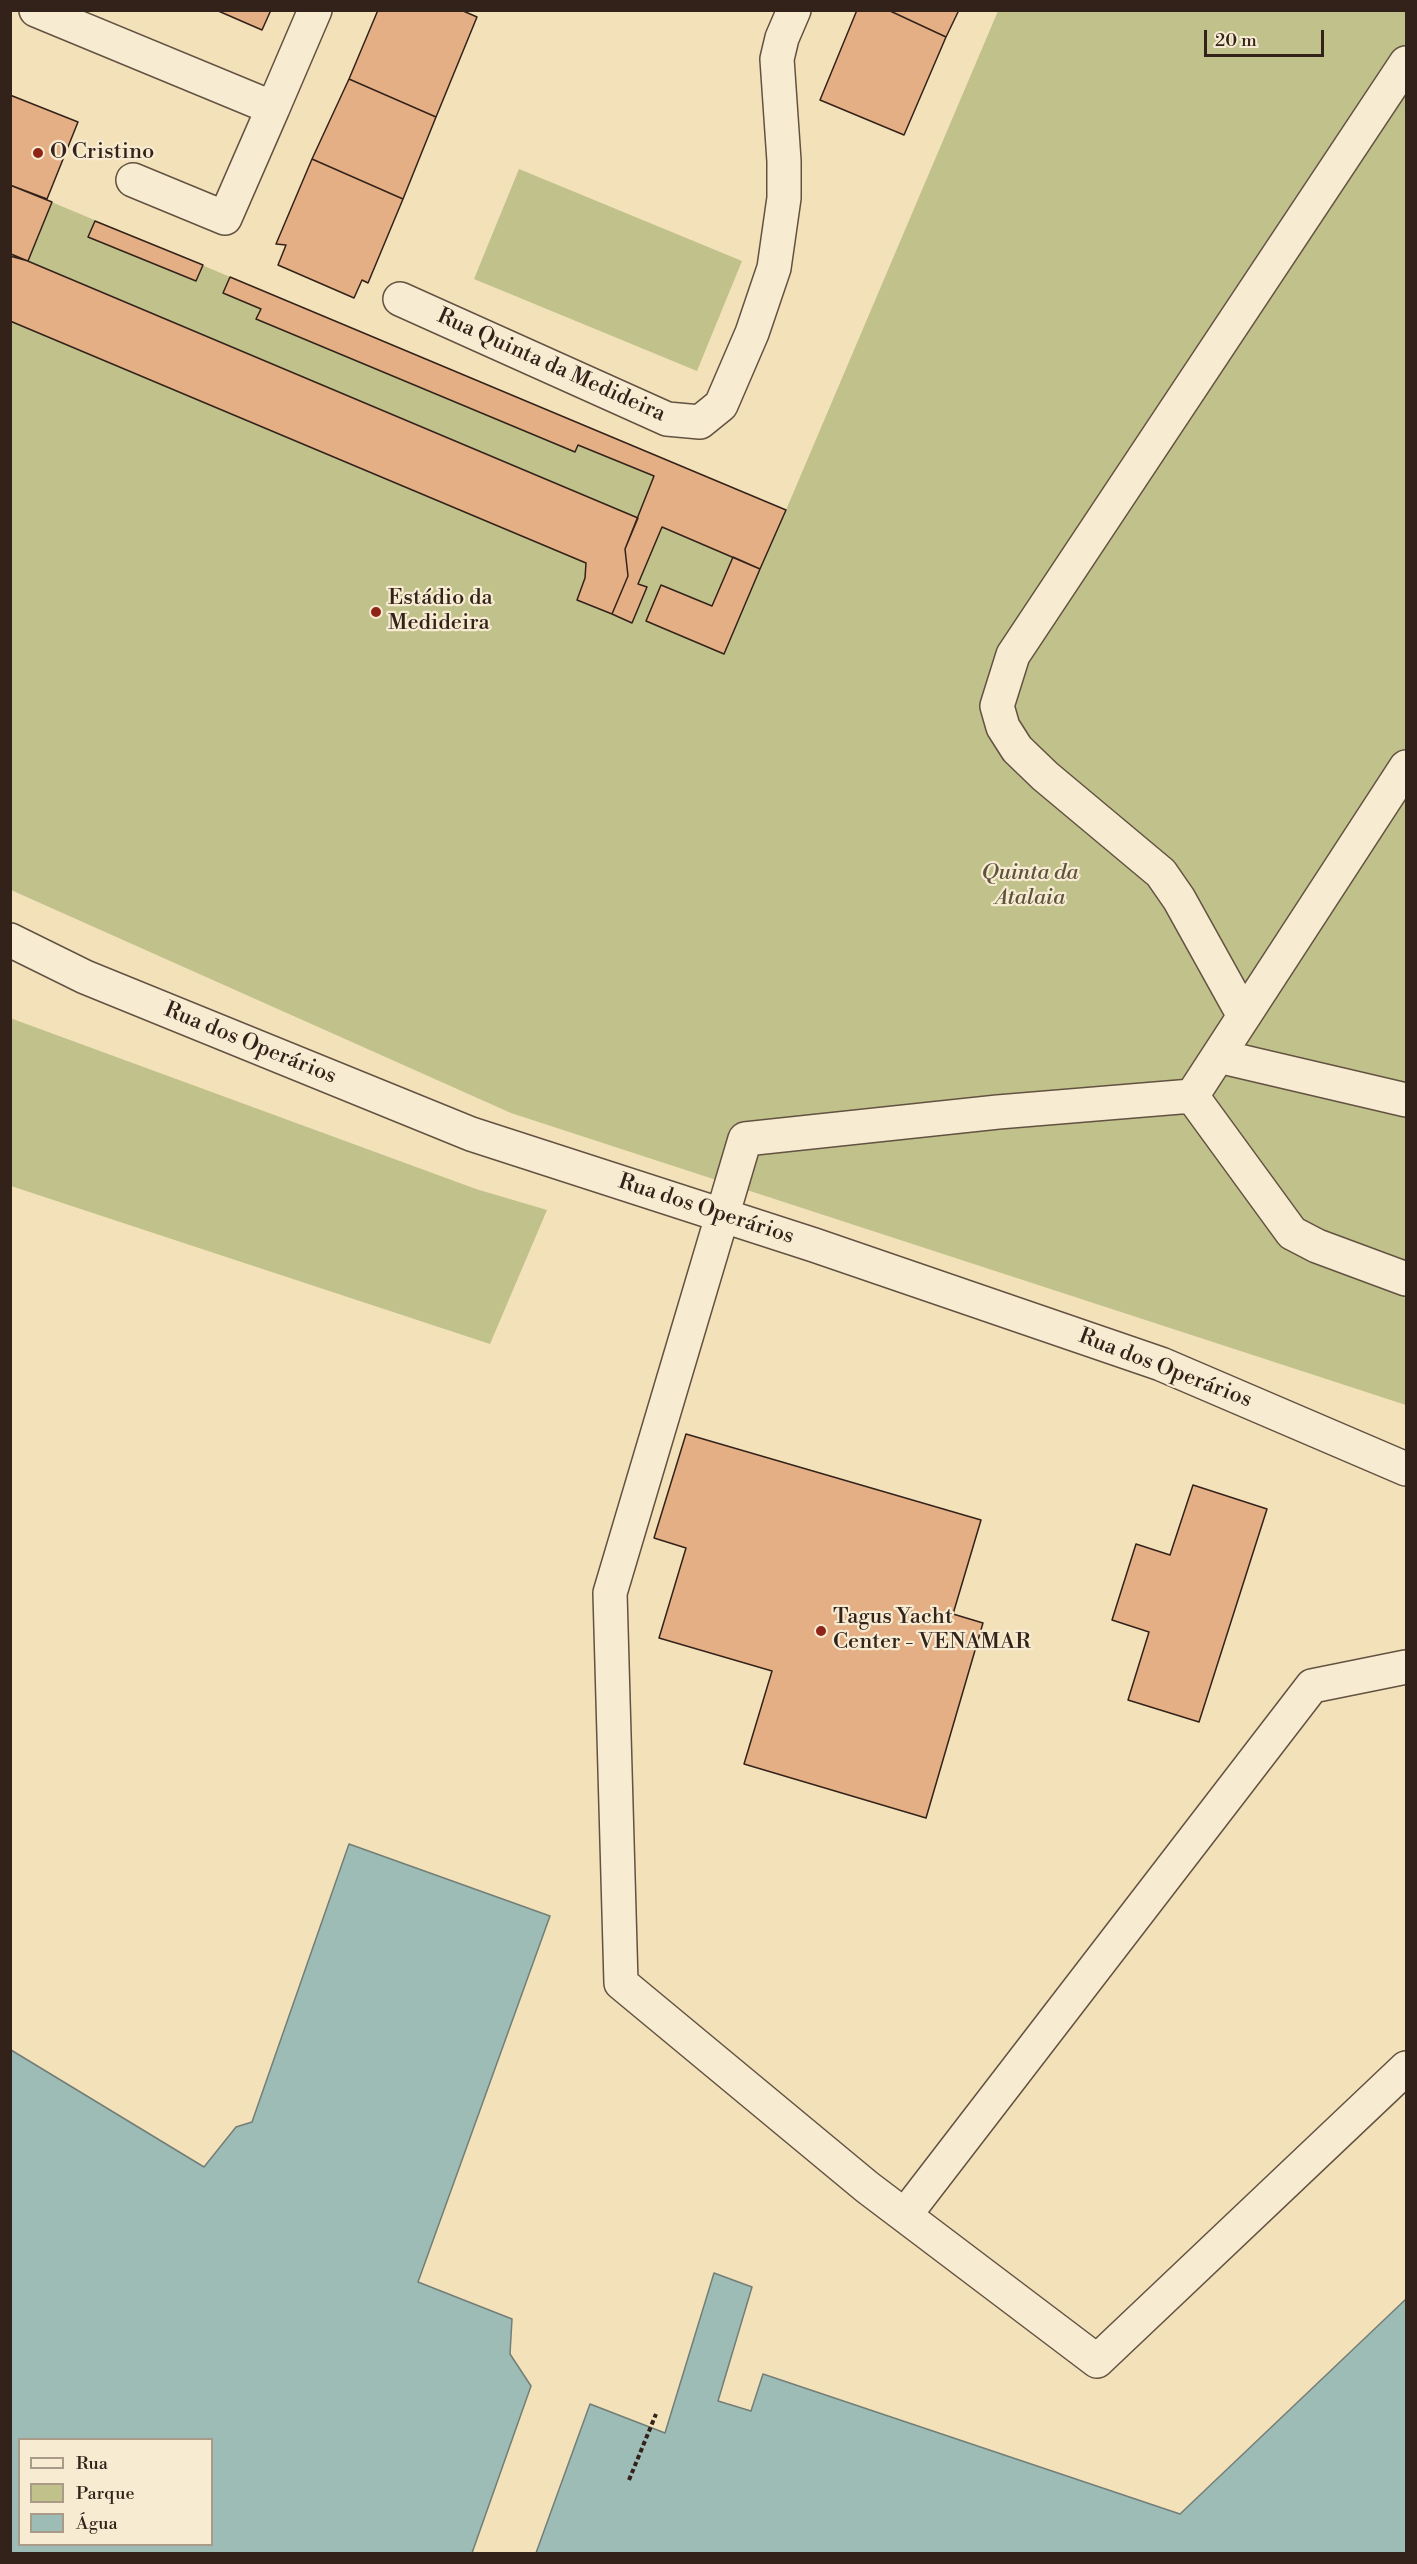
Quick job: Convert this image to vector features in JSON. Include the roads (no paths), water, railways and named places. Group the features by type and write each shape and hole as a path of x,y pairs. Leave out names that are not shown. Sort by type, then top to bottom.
{"street":[{"path":"36,10 273,108"},
{"path":"133,180 225,218 315,10"},
{"name":"Rua Quinta da Medideira","path":"400,299 667,419 700,422 721,405 741,362 774,268 784,198 784,161 777,60 782,38 794,10"},
{"path":"1244,1016 1179,899 1161,873 1017,749 1003,727 997,706 1013,655 1407,63"},
{"path":"1192,1096 1407,766"},
{"name":"Rua dos Operários","path":"10,940 85,977 471,1134 721,1215 1161,1364 1407,1469"},
{"path":"1218,1056 1407,1100"},
{"path":"1192,1096 998,1112 745,1139 610,1593 621,1983 905,2215 1097,2361 1407,2068"},
{"path":"1192,1096 1292,1233 1317,1246 1407,1279"},
{"path":"905,2215 1312,1686 1407,1667"}],"water":[{"path":"349,1844 550,1916 418,2282 512,2319 510,2354 531,2386 472,2553 11,2553 11,2050 204,2167 236,2127 252,2122"},
{"path":"714,2273 752,2287 718,2401 751,2411 763,2374 1180,2514 1406,2299 1406,2553 536,2553 590,2404 665,2433"}],"place":[{"name":"O Cristino","path":"38,153"},
{"name":"Estádio da Medideira","path":"376,612"},
{"name":"Tagus Yacht Center - VENAMAR","path":"821,1631"}],"park label":[{"name":"Quinta da Atalaia","path":"1030,886"}]}
